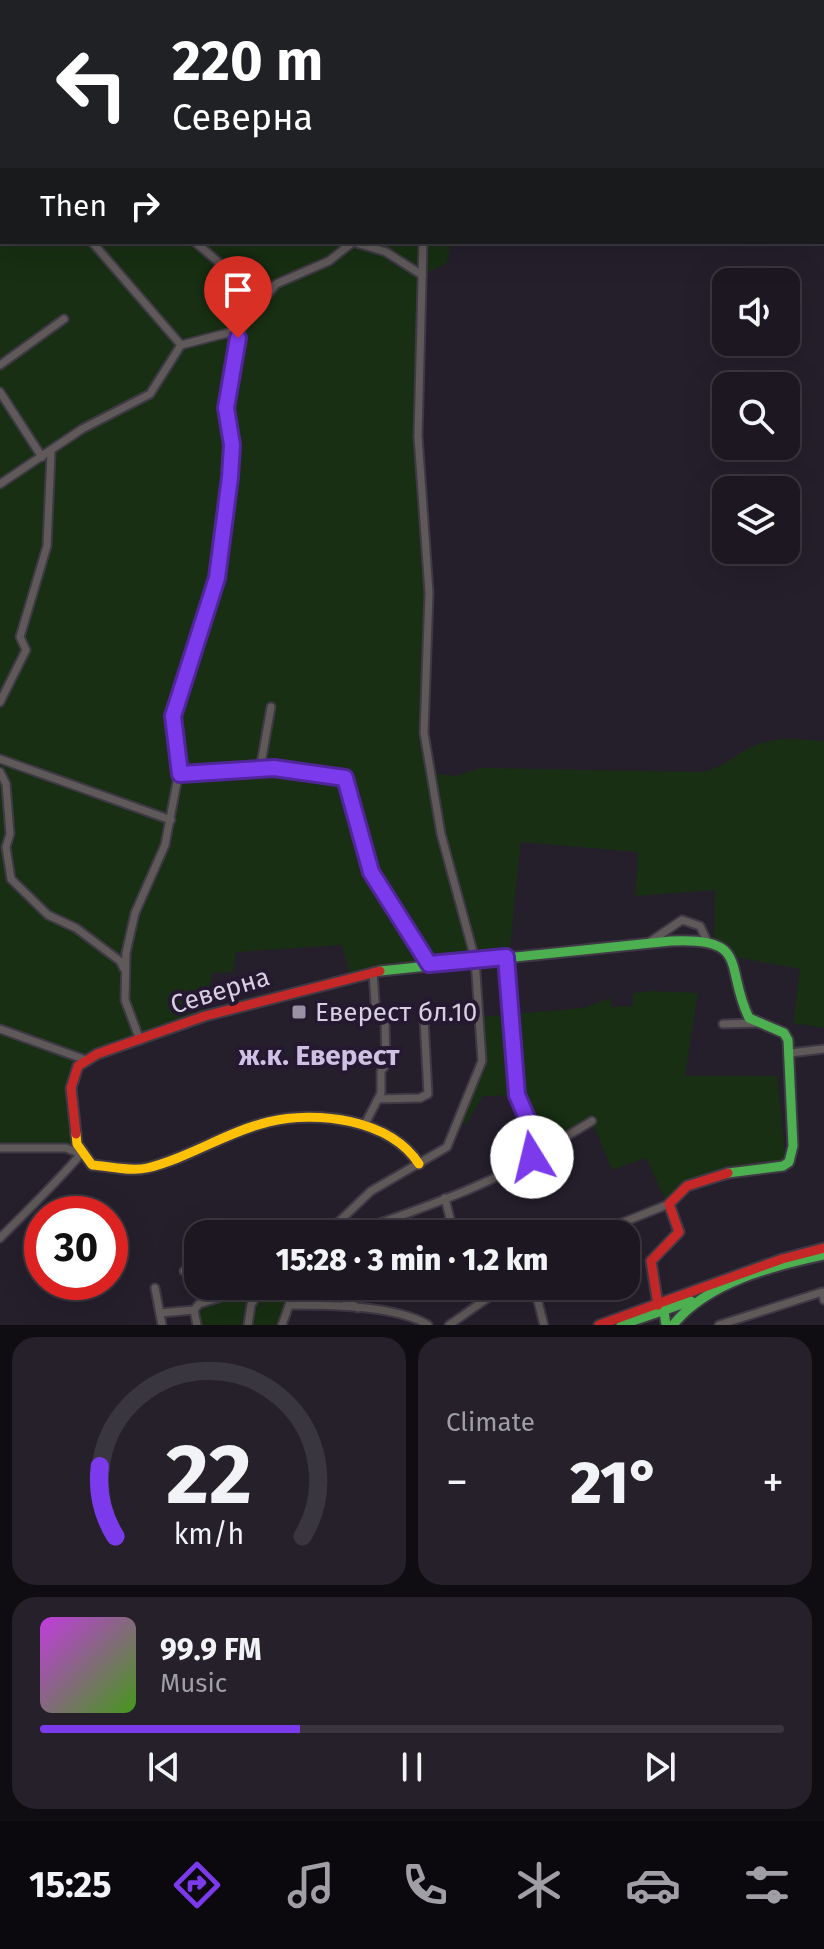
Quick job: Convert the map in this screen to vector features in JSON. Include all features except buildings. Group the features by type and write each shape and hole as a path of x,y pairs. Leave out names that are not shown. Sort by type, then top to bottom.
{"street":[{"path":"94,244 181,345"},
{"path":"197,244 263,300"},
{"path":"140,1040 125,1000 129,933 165,845 180,774 173,716 217,578 232,445 226,408 239,330 276,284 329,261 350,244"},
{"path":"363,244 386,252 422,275"},
{"path":"341,1220 371,1191 437,1156 452,1140 482,1061 475,959 438,819 424,733 429,593 418,436 423,244"},
{"path":"0,365 64,319"},
{"path":"0,484 51,453 82,429 150,394 181,345 239,330"},
{"path":"0,392 42,457"},
{"path":"0,702 26,650 20,637 47,546 51,453"},
{"path":"260,769 271,707"},
{"path":"0,759 171,820"},
{"path":"180,774 260,769 314,771 345,778 371,872 429,964"},
{"path":"0,772 6,784 10,834 6,847 11,879 48,915 76,928 120,961 125,971"},
{"path":"648,943 682,920 700,926 708,943 724,949 730,956 745,1010 758,1023"},
{"name":"Северна","path":"86,1060 271,997 373,972 648,943 708,943"},
{"path":"506,957 517,1095 536,1139 537,1149 532,1157"},
{"path":"365,1124 378,1099 381,1071 386,1065 385,1021 376,1016 373,972"},
{"path":"378,1099 420,1098 428,1094 424,1019"},
{"path":"629,1220 669,1204 677,1191 688,1185 783,1166 789,1162 793,1146 790,1053 784,1033 758,1023 723,1024"},
{"path":"0,1029 86,1060"},
{"path":"790,1053 824,1049"},
{"path":"86,1060 78,1066 71,1088 77,1144 81,1154 92,1165 112,1169 145,1169 280,1120 299,1117 365,1124 410,1150 419,1164"},
{"path":"386,1220 445,1198 532,1157 592,1121"},
{"path":"0,1148 66,1148 81,1154"},
{"path":"0,1238 25,1209 51,1190 81,1154"},
{"path":"445,1198 448,1220"},
{"path":"659,1325 651,1261 679,1232 669,1204"},
{"path":"621,1325 782,1259 824,1248"},
{"path":"599,1325 710,1294 824,1255"},
{"path":"155,1288 162,1325"},
{"path":"719,1325 822,1292 824,1300"},
{"path":"673,1325 682,1312 710,1294"},
{"path":"160,1313 194,1310 199,1304 212,1300"},
{"path":"248,1325 252,1300"},
{"path":"282,1325 291,1300"},
{"path":"342,1300 350,1306"},
{"path":"350,1306 352,1300"},
{"path":"450,1325 485,1300"},
{"path":"538,1300 544,1325"},
{"path":"289,1305 350,1306 413,1318 428,1325"},
{"path":"659,1308 666,1325"},
{"path":"194,1310 197,1325"}],"green space":[{"path":"0,244 451,244 447,263 422,275 418,408 429,593 423,706 429,773 455,776 480,768 702,772 767,742 792,739 824,741 824,1028 793,1023 800,969 730,956 714,944 715,890 635,896 638,852 521,842 509,957 351,978 342,945 236,952 233,972 212,973 205,1016 97,1054 73,1078 81,1154 66,1148 0,1148"},
{"path":"633,993 698,993 685,1076 777,1076 786,1165 688,1185 665,1199 646,1158 612,1170 592,1121 537,1149 517,1095 483,1096 466,1124 460,1123 482,1061 480,1017 583,1008 610,998 612,1007 633,1006"},
{"path":"197,1300 291,1300 282,1325 197,1325 194,1310 199,1304"}],"traffic: fast":[{"path":"380,971 671,941 696,941 724,950 731,959 749,1018 784,1033 788,1040 793,1146 789,1162 783,1166 728,1173"},
{"path":"673,1325 687,1310 722,1287 763,1271 824,1255"},
{"path":"621,1325 691,1301"},
{"path":"663,1305 666,1325"}],"traffic: slow":[{"path":"76,1134 77,1144 92,1165 141,1169 163,1164 268,1122 329,1118 371,1128 390,1137 419,1164"}],"traffic: jam":[{"path":"76,1134 71,1088 78,1066 97,1054 205,1016 380,971"},
{"path":"658,1305 651,1261 679,1232 669,1204 687,1186 728,1173"},
{"path":"599,1325 782,1259 824,1248"}],"place":[{"name":"Еверест бл.10","path":"299,1012"}],"district":[{"name":"ж.к. Еверест","path":"319,1055"}],"route":[{"path":"238,338 234,372 227,396 232,445 217,578 173,716 181,761 180,774 274,768 314,771 345,778 371,872 387,902 429,964 506,957 513,1014 517,1095 536,1139 537,1149 532,1157"}]}
